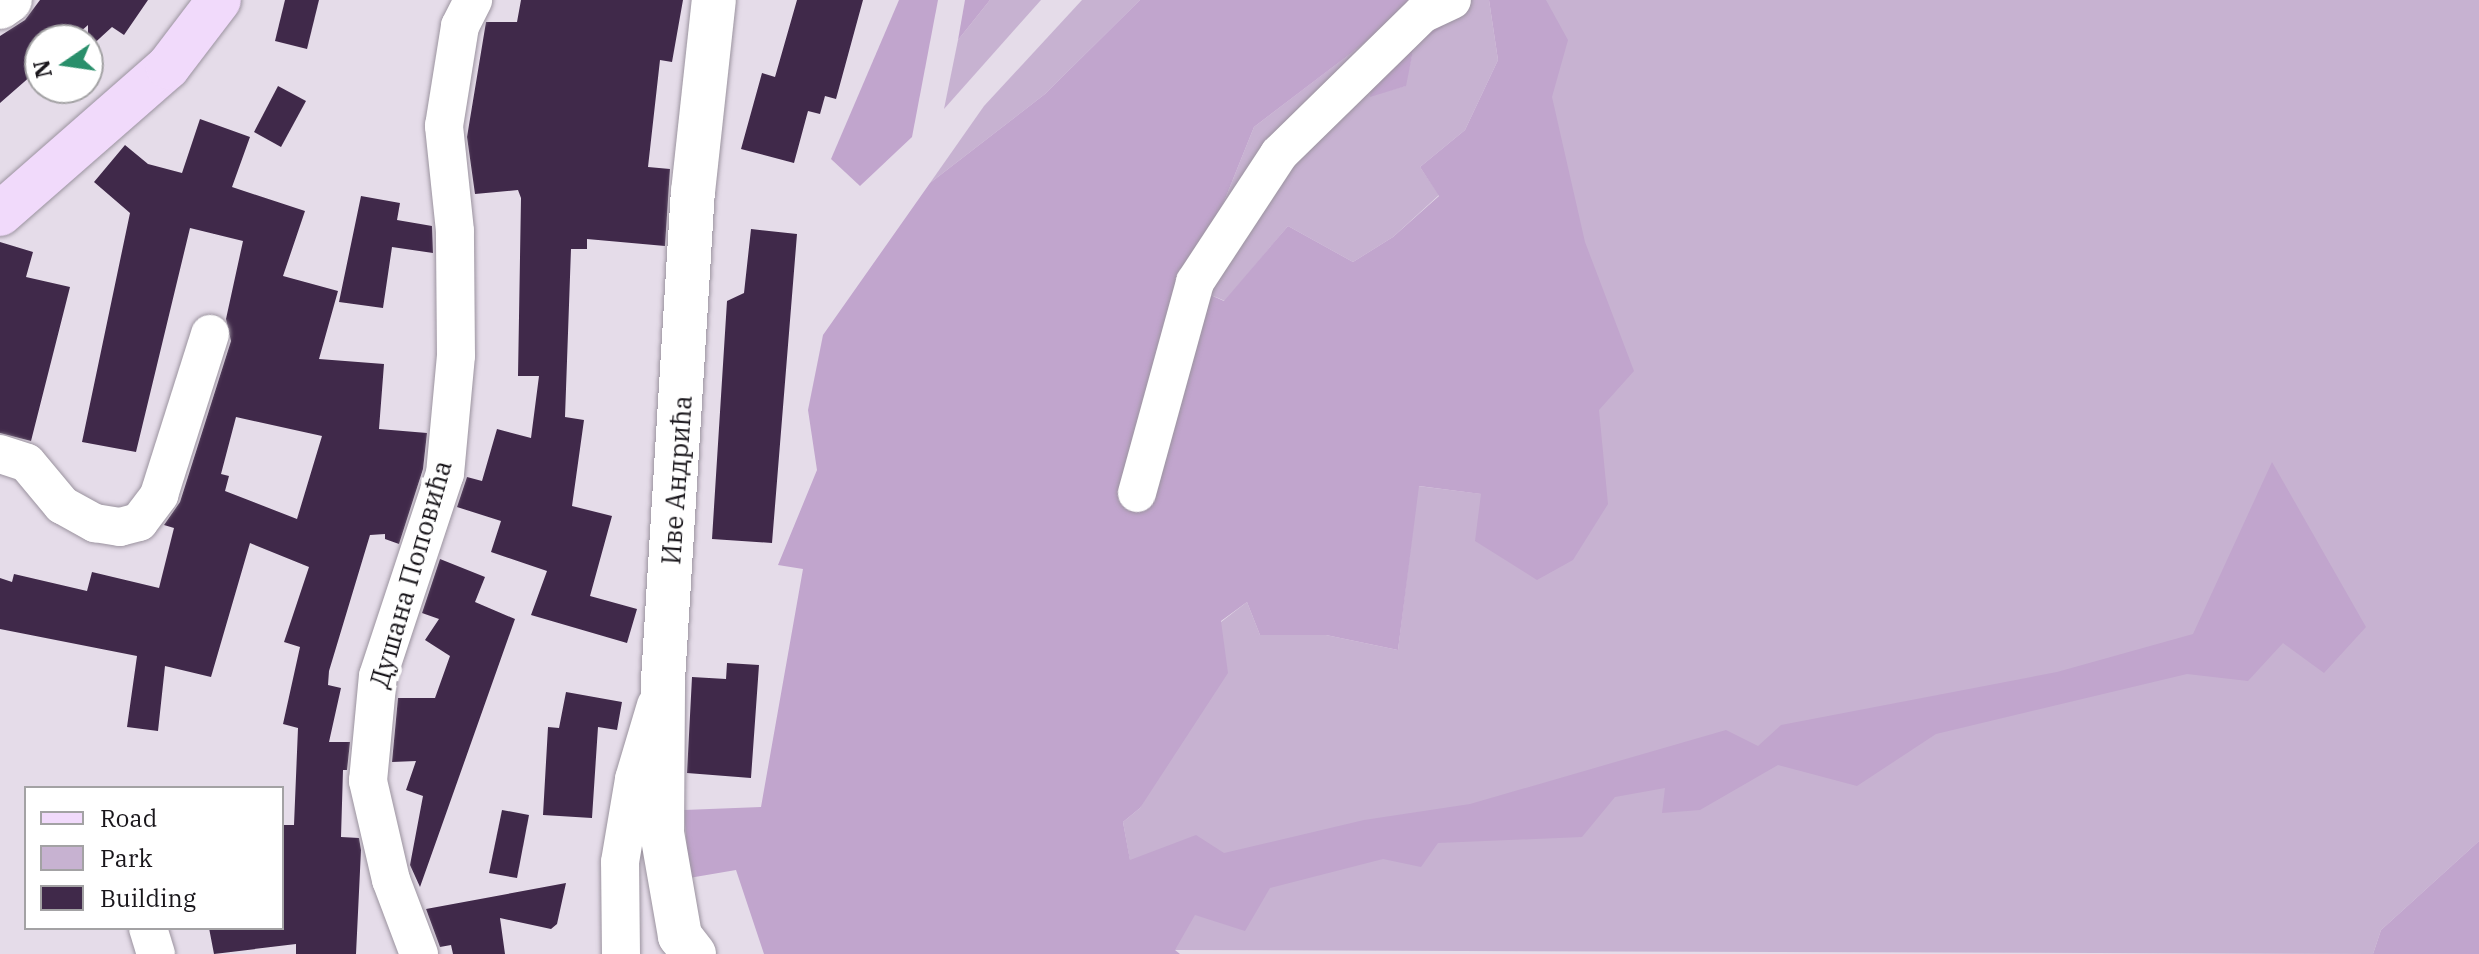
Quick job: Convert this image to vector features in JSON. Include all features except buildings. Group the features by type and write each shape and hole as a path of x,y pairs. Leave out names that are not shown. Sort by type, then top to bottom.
{"main road":[{"path":"0,214 168,67 219,0"}],"street":[{"path":"0,7 10,0"},
{"name":"Душана Поповића","path":"419,954 391,880 368,781 378,676 445,474 456,340 455,231 444,126 460,26 473,0"},
{"name":"Иве Андрића","path":"694,954 680,936 662,833 663,680 693,192 714,0"},
{"path":"1137,493 1195,282 1279,154 1422,14 1452,0"},
{"path":"0,454 27,463 62,505 95,523 120,527 139,522 159,495 210,334"},
{"path":"621,954 620,862 634,779 663,680"},
{"path":"149,930 156,954"}],"green space":[{"path":"990,0 1041,0 944,109 958,40"},
{"path":"1082,0 1140,0 1045,94 930,183 984,106"},
{"path":"1442,0 1489,0 1498,60 1465,130 1420,167 1439,195 1393,237 1353,262 1288,226 1225,301 1190,286 1254,127 1372,37 1370,96 1405,86 1414,46"},
{"path":"1504,0 2479,0 2479,841 2381,930 2373,954 1175,950 1130,861 1123,822 1140,808 1221,622 1247,602 1260,635 1326,635 1398,650 1418,486 1482,494 1537,579"}],"shaded area":[{"path":"899,0 938,0 912,137 860,186 831,159"},
{"path":"965,0 990,0 958,40"},
{"path":"1140,0 1442,0 1443,27 1414,46 1406,86 1370,97 1371,38 1254,127 1190,286 1224,301 1288,226 1353,262 1393,237 1439,196 1420,167 1465,130 1498,60 1489,0 1546,0 1568,40 1552,97 1585,242 1634,371 1599,410 1608,504 1573,560 1537,580 1475,541 1481,494 1419,486 1398,650 1326,635 1260,635 1247,602 1221,621 1228,673 1140,808 1123,822 1130,860 1196,835 1224,853 1364,820 1470,804 1726,730 1758,746 1781,725 2057,672 2193,634 2272,462 2366,627 2324,673 2283,643 2248,681 2187,674 1936,734 1857,786 1778,765 1700,810 1662,813 1665,788 1615,797 1582,837 1438,843 1421,867 1383,859 1270,888 1245,931 1195,915 1175,950 1180,954 764,954 736,870 689,878 684,810 761,807 803,569 778,565 817,470 808,410 823,335 930,183 1045,94"},
{"path":"2479,841 2479,954 2373,954 2381,930"}]}
